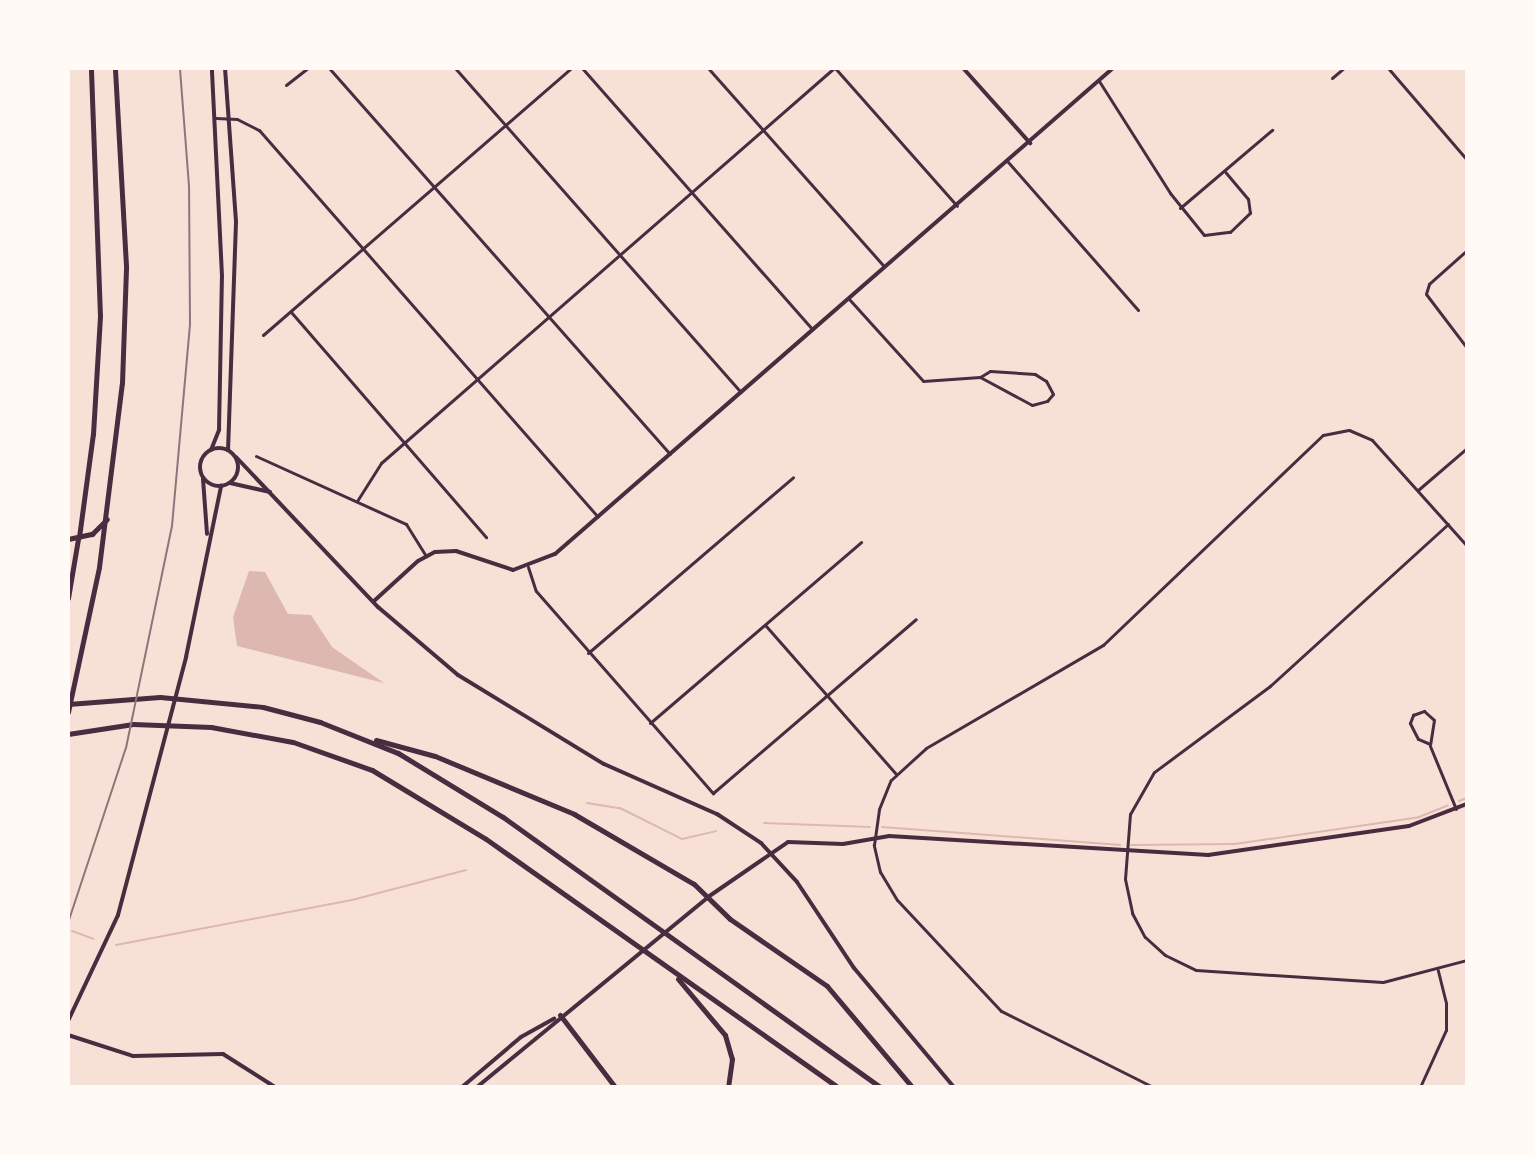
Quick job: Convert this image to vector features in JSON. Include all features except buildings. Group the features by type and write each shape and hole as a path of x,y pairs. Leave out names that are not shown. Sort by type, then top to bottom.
{"main road":[{"path":"68,598 93,434 100,316 91,68"},
{"path":"115,68 126,306 107,519 68,707 82,703 160,697 263,707 367,739 412,748 574,814 617,835 708,897 730,919 827,986 912,1087"},
{"path":"68,539 78,539 95,532 107,519"},
{"path":"68,734 133,724 199,726 293,742 389,778 486,839 837,1087"},
{"path":"367,739 439,775 692,951 880,1087"},
{"path":"669,970 725,1035 732,1059 728,1087"},
{"path":"560,1015 615,1087"}],"street":[{"path":"207,540 201,463 211,450 219,430 222,290 212,68"},
{"path":"225,68 236,222 228,450"},
{"path":"286,85 308,68"},
{"path":"329,68 670,454"},
{"path":"455,68 741,392"},
{"path":"263,335 571,68"},
{"path":"582,68 813,330"},
{"path":"708,68 885,268"},
{"path":"357,501 373,472 406,442 834,68 957,206"},
{"path":"963,68 1030,143"},
{"path":"374,602 426,556 446,550 513,570 528,567 555,554 1113,68"},
{"path":"1332,78 1344,68"},
{"path":"1388,68 1467,160"},
{"path":"1099,81 1180,208 1199,232 1210,237 1243,223 1250,203 1225,172"},
{"path":"216,118 228,117 259,130 598,517"},
{"path":"1180,208 1272,130"},
{"path":"1008,162 1138,310"},
{"path":"1467,250 1426,290 1428,302 1467,348"},
{"path":"849,299 923,381 980,377 990,371 1035,374 1046,381 1053,394 1047,401 1032,405 980,377"},
{"path":"291,312 486,537"},
{"path":"1153,1087 1028,1029 988,1001 890,891 880,872 875,839 881,802 896,774 926,748 1103,645 1184,572 1318,437 1343,430 1366,436 1467,546"},
{"path":"1418,490 1467,448"},
{"path":"211,450 228,450 236,457 273,492 374,602 437,658 495,701 636,782 743,830 771,852 797,882 854,968 954,1087"},
{"path":"256,456 406,524 426,556"},
{"path":"230,483 238,471 236,457"},
{"path":"202,476 221,486 230,483 273,492"},
{"path":"588,653 793,477"},
{"path":"68,1021 118,915 186,657 207,540 221,486"},
{"path":"1448,524 1270,686 1154,772 1133,804 1125,853 1126,890 1136,924 1158,950 1187,967 1356,982 1398,981 1467,960"},
{"path":"650,723 861,542"},
{"path":"528,567 536,591 706,788 717,793 916,619"},
{"path":"766,626 896,774"},
{"path":"1430,744 1434,720 1428,713 1416,713 1412,729 1430,744 1456,809"},
{"path":"477,1087 560,1015 708,897 771,852 797,840 843,844 875,839 1190,855 1247,850 1417,824 1467,804"},
{"path":"1420,1087 1446,1030 1446,1003 1438,970"},
{"path":"462,1087 521,1037 560,1015"},
{"path":"68,1035 133,1056 223,1054 275,1087"}],"shaded area":[{"path":"249,571 265,572 288,614 311,615 332,647 384,683 237,646 233,617"}],"waterway":[{"path":"1459,801 1467,798"},
{"path":"587,803 620,808 682,839 716,831"},
{"path":"1131,845 1235,844 1419,817 1448,805"},
{"path":"764,823 870,827"},
{"path":"882,827 1120,845"},
{"path":"116,945 352,900 466,870"},
{"path":"72,931 94,939"}],"railway":[{"path":"68,923 126,748 172,526 190,324 189,186 180,68"}]}
